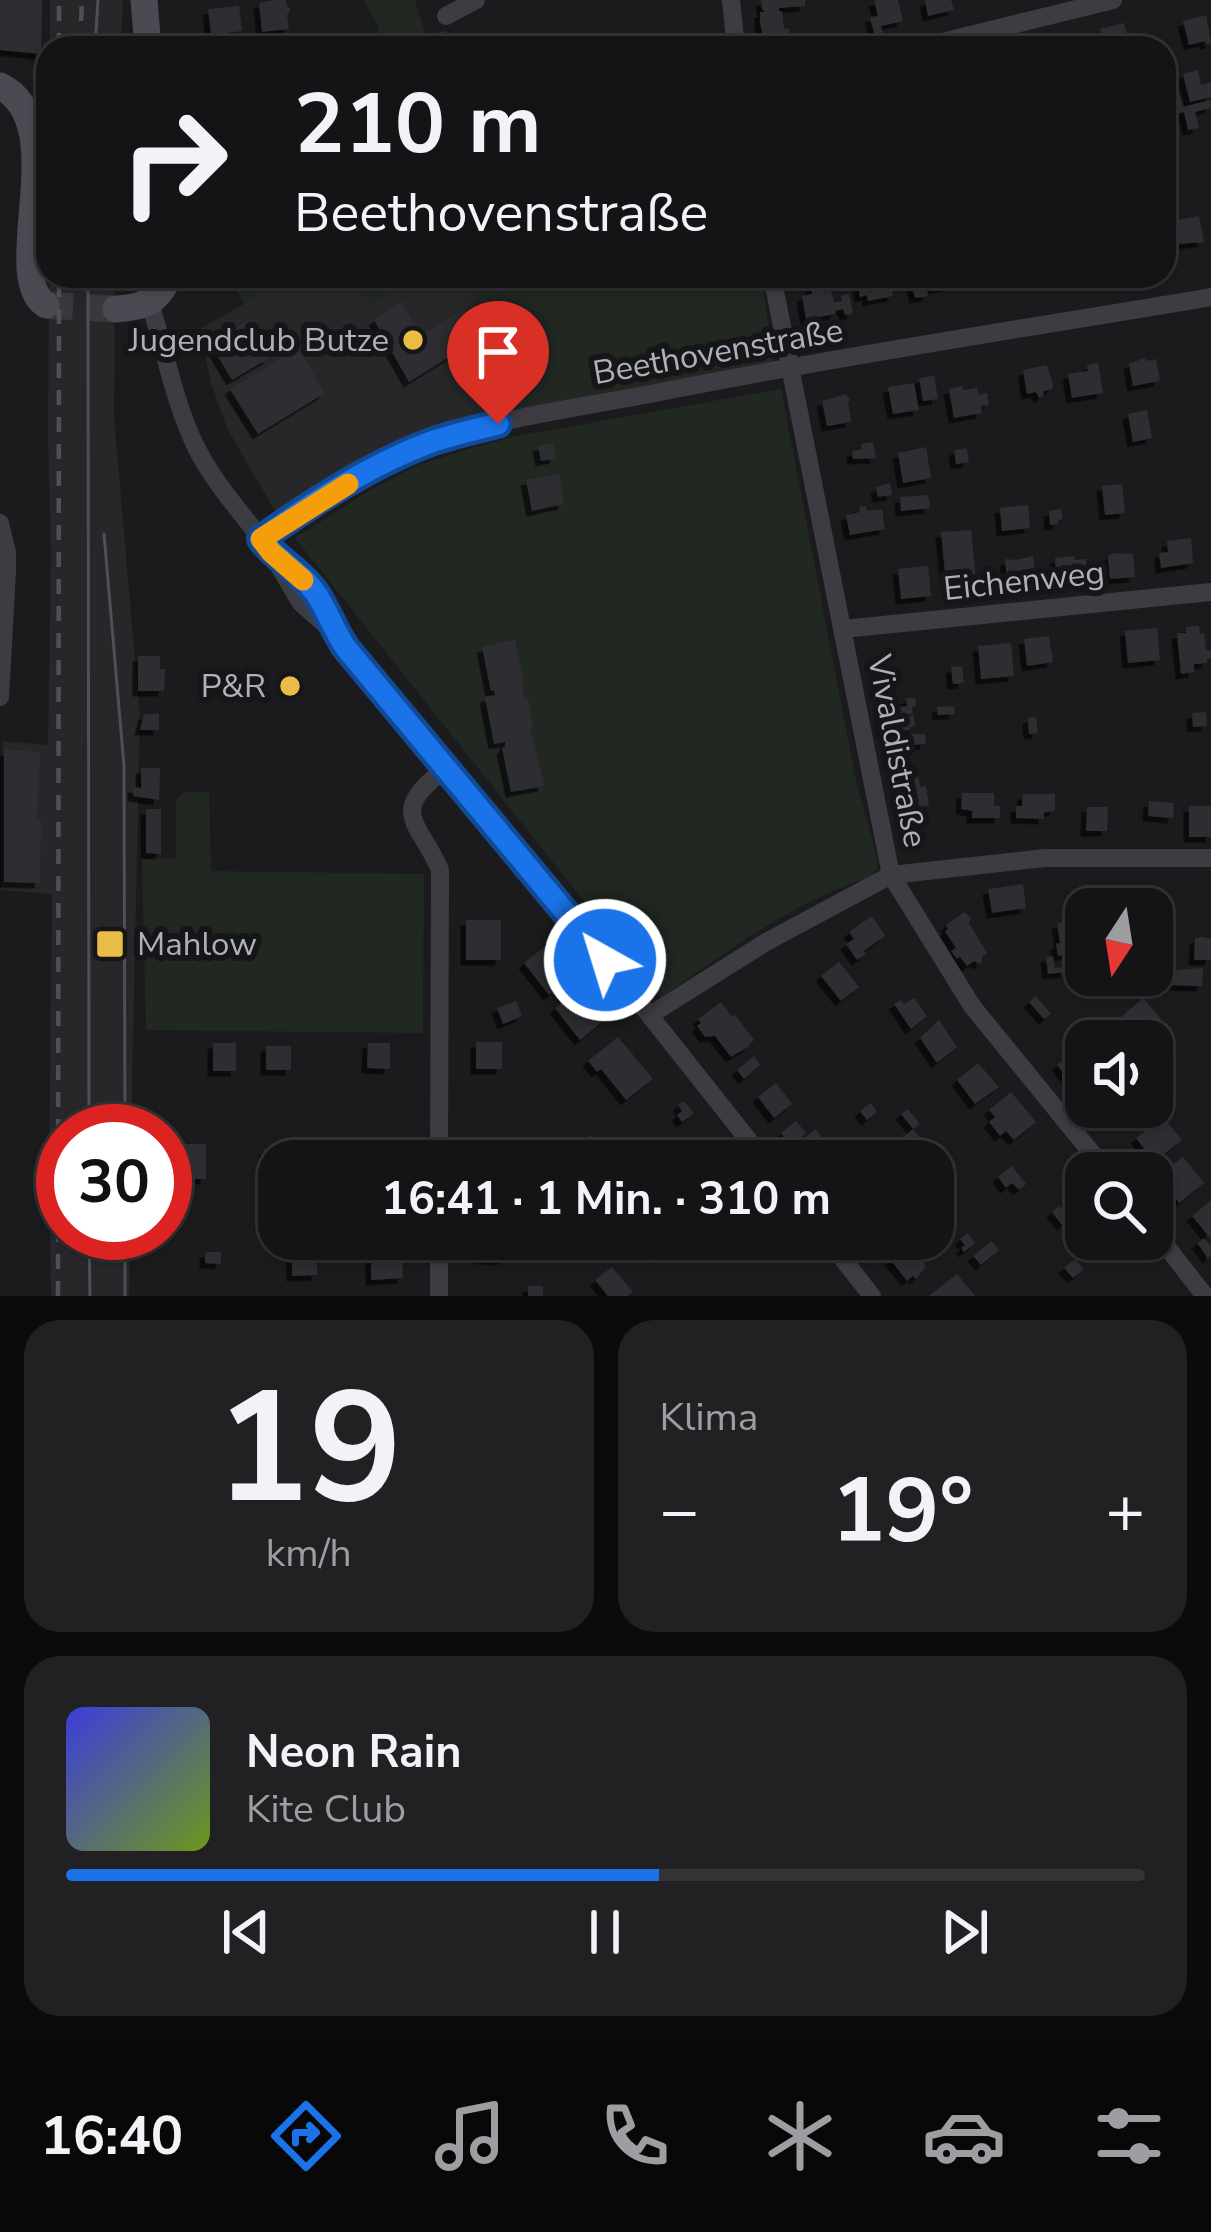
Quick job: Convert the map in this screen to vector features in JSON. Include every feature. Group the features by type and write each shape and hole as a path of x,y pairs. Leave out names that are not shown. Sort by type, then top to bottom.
{"main road":[{"path":"144,0 147,36"},
{"path":"0,86 22,108 27,133 11,242 14,269 26,293 46,305"},
{"path":"116,309 151,303 163,288"}],"street":[{"path":"446,16 476,0"},
{"path":"731,0 735,36"},
{"path":"967,36 1113,0"},
{"name":"Vivaldistraße","path":"774,288 891,875 972,1006 1091,1152"},
{"name":"Beethovenstraße","path":"266,546 351,482 436,440 788,368 1211,297"},
{"path":"151,303 180,404 215,480 266,546 316,591 337,635 748,1140"},
{"path":"0,523 7,572 0,697"},
{"name":"Eichenweg","path":"843,629 1211,592"},
{"path":"440,1140 440,870 418,834 412,808 418,792 445,769"},
{"path":"650,1015 766,942 891,875 1046,858 1211,858"},
{"path":"1173,1255 1205,1296"},
{"path":"440,1260 440,1296"},
{"path":"844,1260 872,1296"}],"shaded area":[{"path":"50,0 123,0 122,36 50,36"},
{"path":"363,0 415,0 426,36 379,36"},
{"path":"49,288 115,288 114,417 140,718 132,1104 50,1104 52,894 1,890 3,741 48,745"},
{"path":"235,288 262,288 244,304"},
{"path":"262,288 474,288 501,418 279,518 227,428 200,329"},
{"path":"355,288 394,288 395,289 367,307"},
{"path":"474,288 763,288 775,369 501,418"},
{"path":"781,389 877,870 760,930 661,998 295,538 418,465 468,449"},
{"path":"183,792 209,792 211,871 424,874 423,1033 146,1030 142,859 176,858 176,800"},
{"path":"50,1260 130,1260 129,1296 51,1296"}],"building":[{"path":"0,0 42,0 36,54 0,50"},
{"path":"286,0 291,10 289,29 262,32 259,3"},
{"path":"761,0 805,0 805,6 779,8 791,36 763,36"},
{"path":"874,0 898,0 903,21 881,26 883,35 875,36 870,17 878,16"},
{"path":"925,0 951,0 954,10 928,16"},
{"path":"239,6 242,31 211,35 208,9"},
{"path":"1206,15 1211,43 1189,45 1183,21"},
{"path":"1124,23 1127,36 1102,36 1100,29"},
{"path":"1198,70 1201,85 1211,82 1211,97 1190,102 1183,74"},
{"path":"1176,80 1183,107 1210,100 1211,108 1195,112 1199,128 1188,130 1184,112 1176,114"},
{"path":"1199,216 1204,242 1177,244 1176,220"},
{"path":"811,288 831,290 834,302 849,294 853,314 845,315 843,309 806,319 802,296 812,294"},
{"path":"858,288 891,288 893,296 868,301 867,295 860,297"},
{"path":"913,288 937,288 927,290 928,296 915,298"},
{"path":"402,302 421,335 465,309 480,338 409,382 374,320"},
{"path":"247,321 269,358 232,380 210,343"},
{"path":"298,348 325,393 258,434 230,389"},
{"path":"1156,359 1160,381 1133,386 1129,364"},
{"path":"1098,363 1103,393 1072,398 1068,374 1088,371 1087,365"},
{"path":"1047,365 1052,389 1039,397 1036,392 1027,394 1023,370"},
{"path":"934,376 938,399 923,401 919,378"},
{"path":"914,383 919,410 893,414 888,387"},
{"path":"962,386 963,390 977,388 979,395 987,393 989,405 981,406 982,413 954,418 949,389"},
{"path":"846,394 851,422 827,426 822,401"},
{"path":"1147,410 1152,438 1133,442 1128,414"},
{"path":"873,442 876,458 853,459 852,451"},
{"path":"553,443 556,458 541,461 538,446"},
{"path":"926,447 931,478 903,483 898,453"},
{"path":"967,448 969,462 956,464 954,450"},
{"path":"559,474 564,504 532,511 526,480"},
{"path":"890,483 892,495 878,497 876,487"},
{"path":"1122,484 1125,513 1105,515 1102,486"},
{"path":"928,495 930,508 901,511 900,497"},
{"path":"1028,505 1030,528 1002,531 1000,508"},
{"path":"866,506 867,511 882,509 885,529 850,535 846,515"},
{"path":"1061,509 1063,519 1050,525 1049,511"},
{"path":"971,530 976,580 946,582 941,532"},
{"path":"1191,538 1193,563 1161,568 1159,553 1168,552 1167,541"},
{"path":"1133,554 1135,577 1110,579 1108,556"},
{"path":"1033,556 1036,587 1008,590 1005,559"},
{"path":"1074,556 1075,560 1086,559 1088,581 1057,584 1055,558"},
{"path":"928,566 931,596 901,599 898,569"},
{"path":"1199,626 1211,658 1194,664 1194,672 1181,674 1177,633"},
{"path":"1157,628 1160,660 1128,663 1125,631"},
{"path":"1049,636 1053,662 1027,666 1024,639"},
{"path":"515,640 544,786 511,792 502,748 505,742 494,744 485,697 495,695 482,647"},
{"path":"1011,643 1014,676 981,679 978,646"},
{"path":"138,656 160,656 164,691 138,691"},
{"path":"962,666 964,683 953,684 951,667"},
{"path":"906,698 915,698 913,714 908,714 914,716 915,726 882,733 880,709 907,706"},
{"path":"954,706 955,714 938,715 937,707"},
{"path":"1206,712 1207,726 1193,727 1192,713"},
{"path":"144,714 159,714 159,730 140,730"},
{"path":"1036,717 1038,733 1029,734 1028,718"},
{"path":"910,734 925,734 926,744 910,745"},
{"path":"4,750 40,752 40,883 4,882"},
{"path":"141,768 160,768 159,800 133,796 133,787 141,788"},
{"path":"918,776 920,787 926,786 929,805 923,806 924,812 901,816 895,779"},
{"path":"962,793 994,793 1000,818 972,818 972,811 961,809"},
{"path":"1023,794 1055,794 1055,810 1044,813 1044,819 1016,818"},
{"path":"1149,801 1174,803 1173,818 1148,816"},
{"path":"1189,806 1211,806 1211,837 1189,837"},
{"path":"1087,807 1108,807 1107,831 1086,831"},
{"path":"146,809 161,809 161,854 146,853"},
{"path":"1023,884 1026,908 992,913 988,889"},
{"path":"964,912 987,953 979,964 974,961 967,966 957,959 945,931"},
{"path":"872,916 885,936 857,960 846,944 854,939 849,932"},
{"path":"466,920 501,920 501,960 466,960"},
{"path":"1065,922 1065,955 1058,956 1056,944 1060,943 1057,923"},
{"path":"1195,938 1211,939 1211,960 1194,960"},
{"path":"549,943 575,975 549,995 524,963"},
{"path":"1053,956 1055,968 1065,967 1065,972 1048,974 1046,957"},
{"path":"839,962 859,987 841,1001 821,976"},
{"path":"1203,968 1202,986 1173,985 1173,970"},
{"path":"583,987 607,1018 580,1040 555,1008"},
{"path":"1036,996 1051,1014 1044,1019 1029,1002"},
{"path":"914,998 927,1016 911,1029 894,1004"},
{"path":"1143,998 1161,1019 1160,1020 1118,1020"},
{"path":"516,1001 522,1016 503,1024 497,1008"},
{"path":"721,1002 754,1040 731,1057 715,1036 705,1037 697,1026 698,1019"},
{"path":"939,1020 957,1047 937,1063 920,1038"},
{"path":"618,1037 653,1079 626,1100 601,1069 597,1072 588,1061"},
{"path":"476,1042 502,1042 502,1069 476,1069"},
{"path":"213,1043 236,1043 236,1071 213,1071"},
{"path":"368,1043 390,1043 390,1069 367,1068"},
{"path":"266,1046 291,1046 291,1070 266,1070"},
{"path":"754,1056 760,1065 744,1079 737,1070"},
{"path":"978,1063 999,1087 975,1104 957,1080"},
{"path":"776,1083 792,1104 774,1118 758,1097"},
{"path":"1011,1092 1036,1122 1014,1140 1006,1131 1000,1136 989,1122 995,1117 989,1110"},
{"path":"684,1101 694,1113 682,1122 677,1115"},
{"path":"871,1103 877,1112 867,1120 860,1111"},
{"path":"908,1109 920,1124 913,1129 901,1114"},
{"path":"796,1121 806,1133 786,1140 781,1133"},
{"path":"1149,1128 1172,1128 1182,1140 1167,1152 1146,1152 1136,1138"},
{"path":"815,1129 824,1140 802,1140"},
{"path":"913,1129 922,1140 904,1140"},
{"path":"192,1144 206,1144 206,1179 192,1179"},
{"path":"1183,1157 1204,1183 1179,1203 1173,1195 1173,1165"},
{"path":"1012,1166 1026,1184 1019,1190 1012,1183 1006,1188 998,1177"},
{"path":"1211,1200 1211,1239 1192,1216"},
{"path":"1059,1206 1065,1222 1062,1225 1052,1212"},
{"path":"968,1233 975,1243 964,1252 960,1239"},
{"path":"1204,1238 1211,1246 1208,1258 1197,1243"},
{"path":"992,1241 999,1250 981,1265 973,1256"},
{"path":"221,1252 221,1264 205,1263 205,1253"},
{"path":"292,1260 317,1260 317,1275 292,1276"},
{"path":"371,1260 402,1260 403,1278 371,1280"},
{"path":"891,1260 921,1260 926,1266 916,1279 907,1281"},
{"path":"1076,1260 1084,1269 1073,1278 1064,1268"},
{"path":"612,1267 633,1292 627,1296 608,1296 595,1280"},
{"path":"957,1274 975,1296 929,1296"},
{"path":"528,1286 543,1286 543,1296 528,1296"}],"tunnel":[{"path":"46,305 116,309"}],"tram line":[{"path":"96,36 98,0"},
{"path":"88,288 89,1104"},
{"path":"104,534 124,766 125,1104"},
{"path":"89,1260 90,1296"},
{"path":"125,1260 125,1296"}],"railway":[{"path":"59,0 59,36"},
{"path":"80,36 82,0"},
{"path":"58,1296 59,288"}],"slow traffic":[{"path":"303,580 261,539 348,484"}],"place":[{"name":"Jugendclub Butze","path":"413,340"},
{"name":"P&R","path":"290,686"},
{"name":"Mahlow","path":"110,944"}],"route":[{"path":"498,424 436,440 405,454 261,539 316,591 346,648 605,960"}]}
